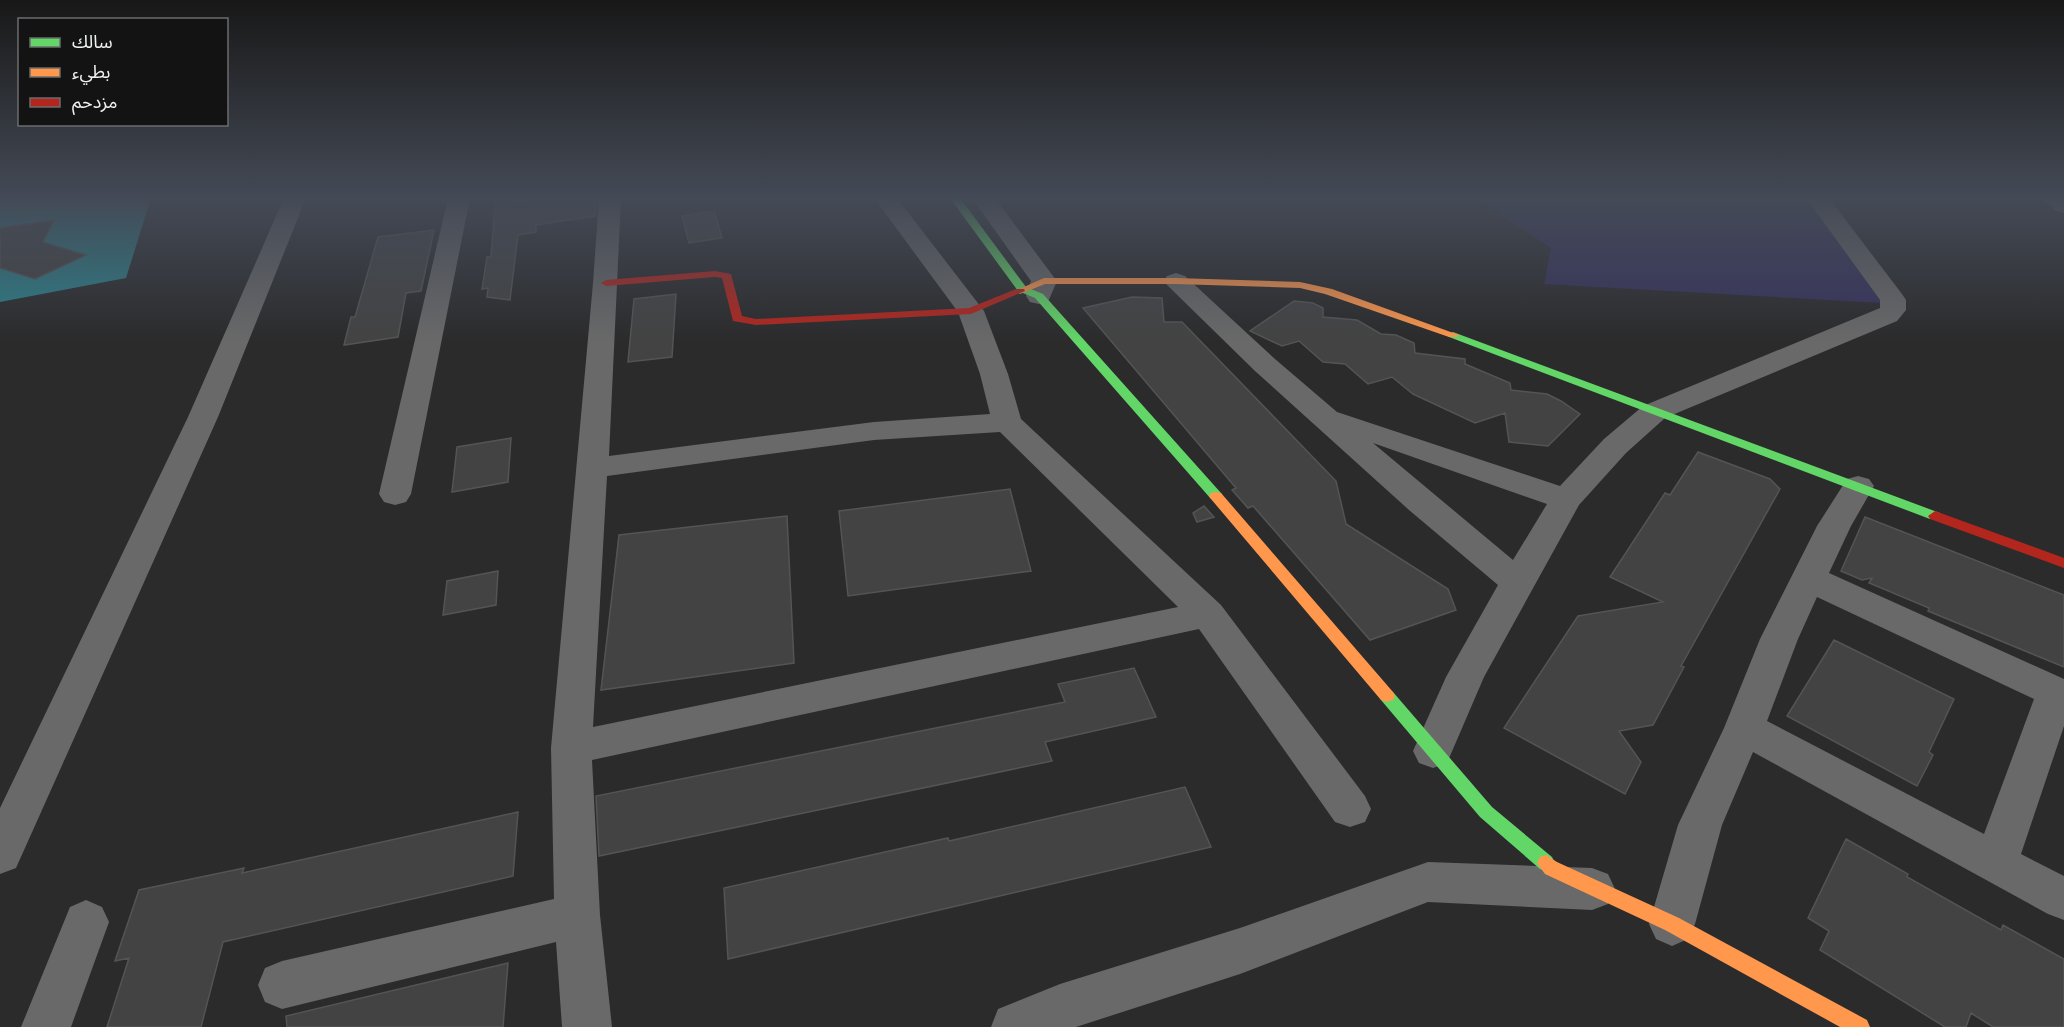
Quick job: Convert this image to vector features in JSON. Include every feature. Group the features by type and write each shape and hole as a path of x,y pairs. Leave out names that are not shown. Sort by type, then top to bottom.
{"street":[{"path":"0,854 203,417 275,246"},
{"path":"395,494 449,246"},
{"path":"587,1027 577,915 572,748 608,246"},
{"path":"921,246 971,311 994,374 1007,422 1208,614 1350,809"},
{"path":"997,246 1264,550 1486,812 1551,868 1672,924 1860,1027"},
{"path":"1019,246 1036,268 1035,289"},
{"path":"1433,751 1465,677 1566,499 1615,446 1654,412 1888,315 1893,310 1893,300 1853,246"},
{"path":"606,283 716,274 726,276 737,319 745,321 971,311 1035,289 1176,281 1300,285 1328,291 1474,342 1654,412 2064,563"},
{"path":"1176,281 1323,416 1517,582"},
{"path":"1323,416 1566,499"},
{"path":"592,468 874,431 1007,422"},
{"path":"1672,924 1700,825 1744,728 1779,639 1834,526 1858,486"},
{"path":"1809,578 2060,694 1996,863"},
{"path":"572,748 1208,614"},
{"path":"1744,728 2064,899"},
{"path":"1016,1027 1060,1008 1240,951 1428,882 1593,889"},
{"path":"282,985 577,915"},
{"path":"46,1027 86,922"}],"shaded area":[{"path":"1548,246 1841,246 1882,303 1544,284 1551,248"}],"water":[{"path":"0,246 136,246 126,278 0,302"}],"building":[{"path":"0,246 56,246 86,255 35,279 0,268"},
{"path":"375,246 431,246 421,291 406,293 398,337 344,345 351,317 355,317"},
{"path":"492,246 517,246 510,300 487,297 488,288 482,289 487,257 491,257"},
{"path":"676,294 672,357 628,362 634,299"},
{"path":"1132,297 1162,298 1164,322 1182,322 1336,481 1346,524 1448,589 1456,610 1370,640 1253,506 1248,508 1232,490 1236,488 1083,308"},
{"path":"1294,301 1313,303 1323,308 1323,317 1357,320 1381,334 1396,335 1414,343 1415,353 1465,359 1465,364 1510,383 1511,390 1547,394 1580,414 1548,446 1509,442 1505,413 1475,423 1413,394 1392,377 1368,384 1345,364 1323,362 1299,341 1282,346 1250,331"},
{"path":"511,438 508,482 452,492 457,447"},
{"path":"1698,452 1770,479 1780,489 1681,666 1684,667 1653,725 1619,731 1641,762 1625,794 1504,728 1578,616 1663,602 1610,577 1665,493 1670,495"},
{"path":"1010,489 1031,571 848,596 839,511"},
{"path":"1204,506 1214,517 1197,522 1193,513"},
{"path":"787,516 794,663 601,690 619,535"},
{"path":"1865,517 2064,595 2064,667 1928,611 1929,608 1869,583 1872,578 1862,580 1841,571"},
{"path":"498,571 496,605 443,615 447,581"},
{"path":"1834,640 1954,699 1929,752 1933,755 1917,786 1787,716"},
{"path":"1134,668 1156,717 1045,742 1052,761 599,856 596,796 1065,702 1058,684"},
{"path":"1185,787 1211,847 728,959 724,888 948,838 949,841"},
{"path":"518,812 513,876 223,942 201,1027 107,1027 129,958 115,961 139,890 244,868 242,873"},
{"path":"1846,839 1908,874 1907,877 2001,930 2003,925 2064,959 2064,1027 1993,1027 1971,1013 1966,1027 1945,1027 1820,950 1829,931 1808,918"},
{"path":"508,963 503,1027 287,1027 286,1016"}],"traffic: fast":[{"path":"990,246 1022,289 1039,296 1216,496"},
{"path":"1453,335 1935,516"},
{"path":"1387,696 1486,812 1546,863"}],"traffic: slow":[{"path":"1020,291 1044,281 1176,281 1300,285 1328,291 1453,335"},
{"path":"1216,496 1387,696"},
{"path":"1546,863 1551,868 1672,924 1860,1027"}],"traffic: jam":[{"path":"606,283 715,274 727,276 737,319 756,322 971,311 1020,291"},
{"path":"1935,516 2064,563"}]}
